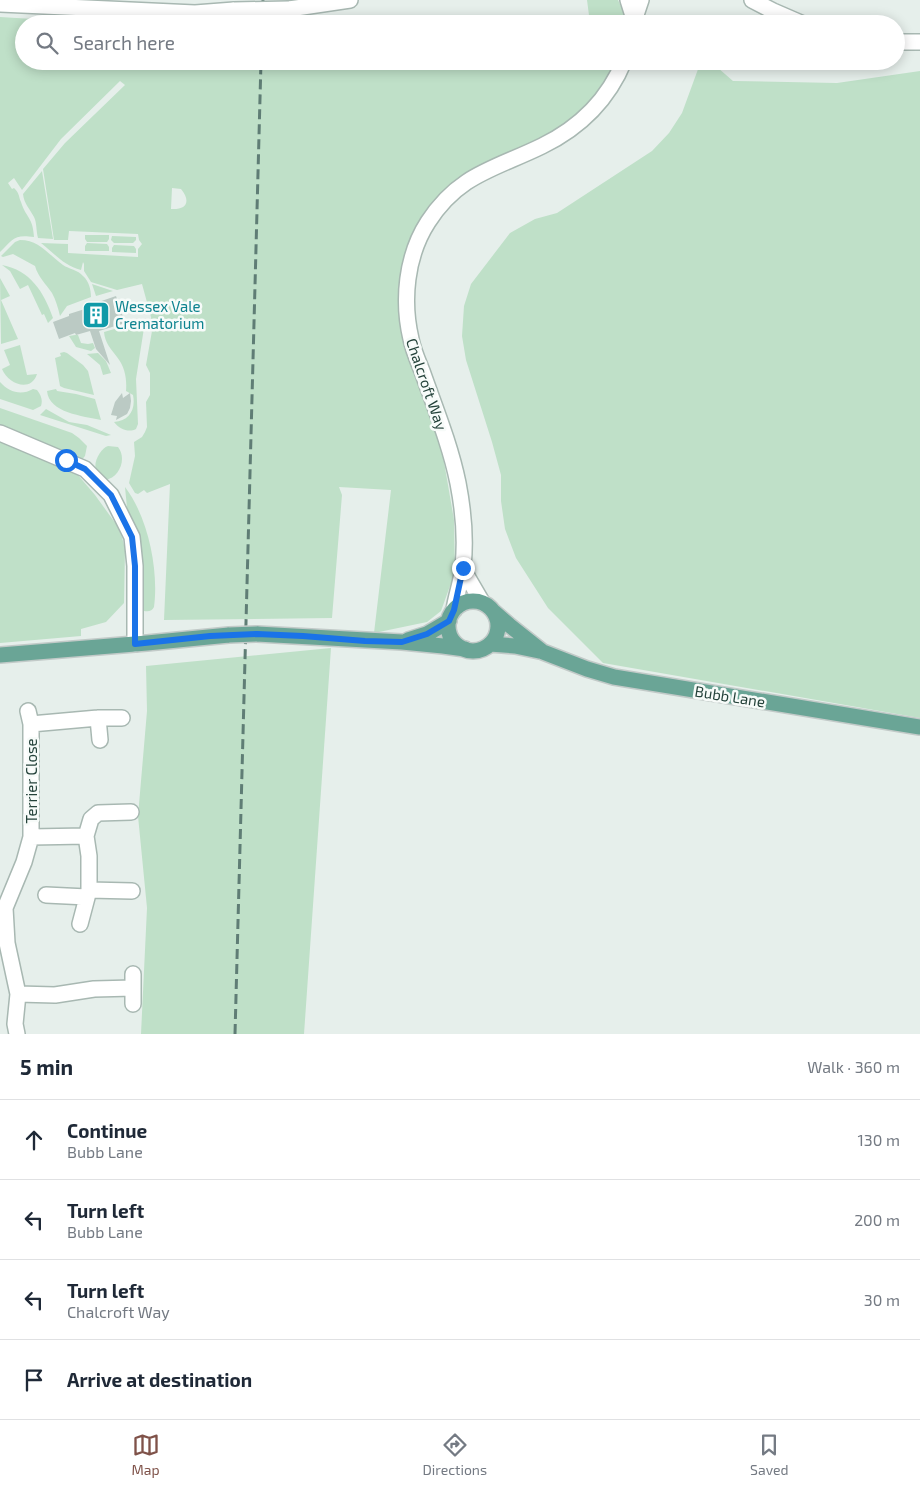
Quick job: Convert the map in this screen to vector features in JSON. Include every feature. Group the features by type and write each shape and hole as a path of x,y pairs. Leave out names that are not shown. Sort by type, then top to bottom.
{"main road":[{"path":"0,655 257,634 402,642 481,650 490,644 497,633 498,626 488,607 476,601 464,602 451,616 427,634 402,642"},
{"name":"Bubb Lane","path":"488,607 543,652"},
{"path":"451,616 450,635 454,641 465,649"},
{"name":"Bubb Lane","path":"490,644 515,646 543,652 614,677 920,727"}],"street":[{"path":"0,4 195,13 289,9 350,0"},
{"path":"628,0 632,15"},
{"path":"635,15 641,0"},
{"path":"752,0 782,15"},
{"path":"905,42 920,42"},
{"name":"Chalcroft Way","path":"451,616 463,568 462,517 454,467 448,445 411,341 408,326 407,287 411,261 428,222 447,198 484,170 542,146 573,128 604,97 620,70"},
{"path":"0,433 85,469 111,495 132,537 135,566 135,644"},
{"name":"Chalcroft Way","path":"463,568 488,607"},
{"name":"Terrier Close","path":"3,908 24,862 31,837 29,718 122,718"},
{"path":"98,718 100,740"},
{"path":"80,924 88,893 89,856 86,836 92,819 98,813 126,814"},
{"name":"Terrier Close","path":"31,837 86,836"},
{"path":"46,895 132,890"},
{"path":"3,908 7,943 18,994 15,1024 17,1034"},
{"path":"18,994 55,995 133,981 133,1004"}],"green space":[{"path":"587,0 618,0 624,15 589,15"},
{"path":"0,17 15,18 15,70 614,70 589,106 557,131 491,161 445,192 400,304 405,350 442,450 454,520 455,572 441,611 427,622 374,633 391,490 339,487 342,495 332,618 164,620 170,484 147,493 144,490 138,494 135,493 129,483 135,456 134,442 142,437 147,427 146,402 150,395 150,373 146,365 152,331 151,317 142,284 117,290 91,282 84,271 83,262 81,270 75,268 64,262 41,243 68,244 68,253 138,257 138,249 142,244 138,234 69,231 68,240 54,240 43,169 65,143 125,85 120,81 61,139 22,190 14,178 8,183 18,193 31,221 34,237 22,236 14,238 0,252","holes":["172,188 181,189 184,193 186,204 181,208 171,209"]},
{"path":"698,70 720,70 733,81 837,83 920,71 920,718 603,663 548,608 516,558 505,529 501,501 501,475 466,360 462,336 464,306 471,284 510,233 535,219 557,213 652,151 669,133 682,113"},
{"path":"42,171 53,239 38,238 35,219 26,204 23,194"},
{"path":"85,235 109,235 109,239 107,242 87,242"},
{"path":"112,236 136,237 136,240 133,243 114,243 111,240"},
{"path":"20,240 33,242 63,265 81,274 88,283 91,297 67,306 60,316 57,304 50,290 40,277 35,266 13,254 1,256 15,242"},
{"path":"87,243 107,244 109,251 85,251"},
{"path":"114,245 134,246 136,253 112,252"},
{"path":"2,265 21,272 35,284 45,299 53,318 48,323 44,314 42,315 28,285 20,289 10,271"},
{"path":"0,278 10,296 1,300 18,339 1,344"},
{"path":"92,284 113,291 96,296"},
{"path":"142,321 144,328 136,379 138,424 136,429 124,430 114,422 124,419 130,414 134,400 133,395 126,391 124,369 107,343 104,332"},
{"path":"78,335 81,343 93,343 95,348 91,351 76,347 69,336"},
{"path":"20,345 27,375 37,374 34,380 25,385 9,379 2,369 10,365 4,350"},
{"path":"64,352 83,365 88,371 94,395 60,386 55,358 61,356 60,353"},
{"path":"98,353 106,361 111,373 103,375 100,365 87,354"},
{"path":"0,382 15,392 37,390 42,402 41,406 33,410 0,399"},
{"path":"56,389 57,391 95,399 101,420 60,409 49,398 47,391"},
{"path":"0,408 72,433 87,446 85,456 80,462 0,429"},
{"path":"46,409 69,422 87,425 111,435 106,436 40,415"},
{"path":"0,442 78,475 116,524 122,537 125,549 124,603 106,622 81,629 81,636 0,643"},
{"path":"108,446 118,447 121,451 122,462 115,476 105,480 95,467 100,452"},
{"path":"125,487 140,513 150,544 155,577 155,592 154,607 149,611 144,611 142,552 137,531 127,508"},
{"path":"331,648 304,1034 141,1034 147,908 138,816 147,711 146,666"}],"building":[{"name":"Wessex Vale Crematorium","path":"116,296 125,323 99,331 110,365 96,349 90,331 76,335 75,333 59,339 53,322 88,308 87,306"},
{"path":"122,393 123,398 130,393 130,408 127,414 116,420 117,416 111,415 115,402"}],"railway":[{"path":"262,15 263,0"},
{"path":"235,1034 261,70"}],"place":[{"name":"Wessex Vale Crematorium","path":"96,315"}],"route":[{"path":"66,460 85,469 111,495 132,537 135,566 135,644 210,636 257,634 402,642 427,634 449,621 454,610 463,568"}]}
